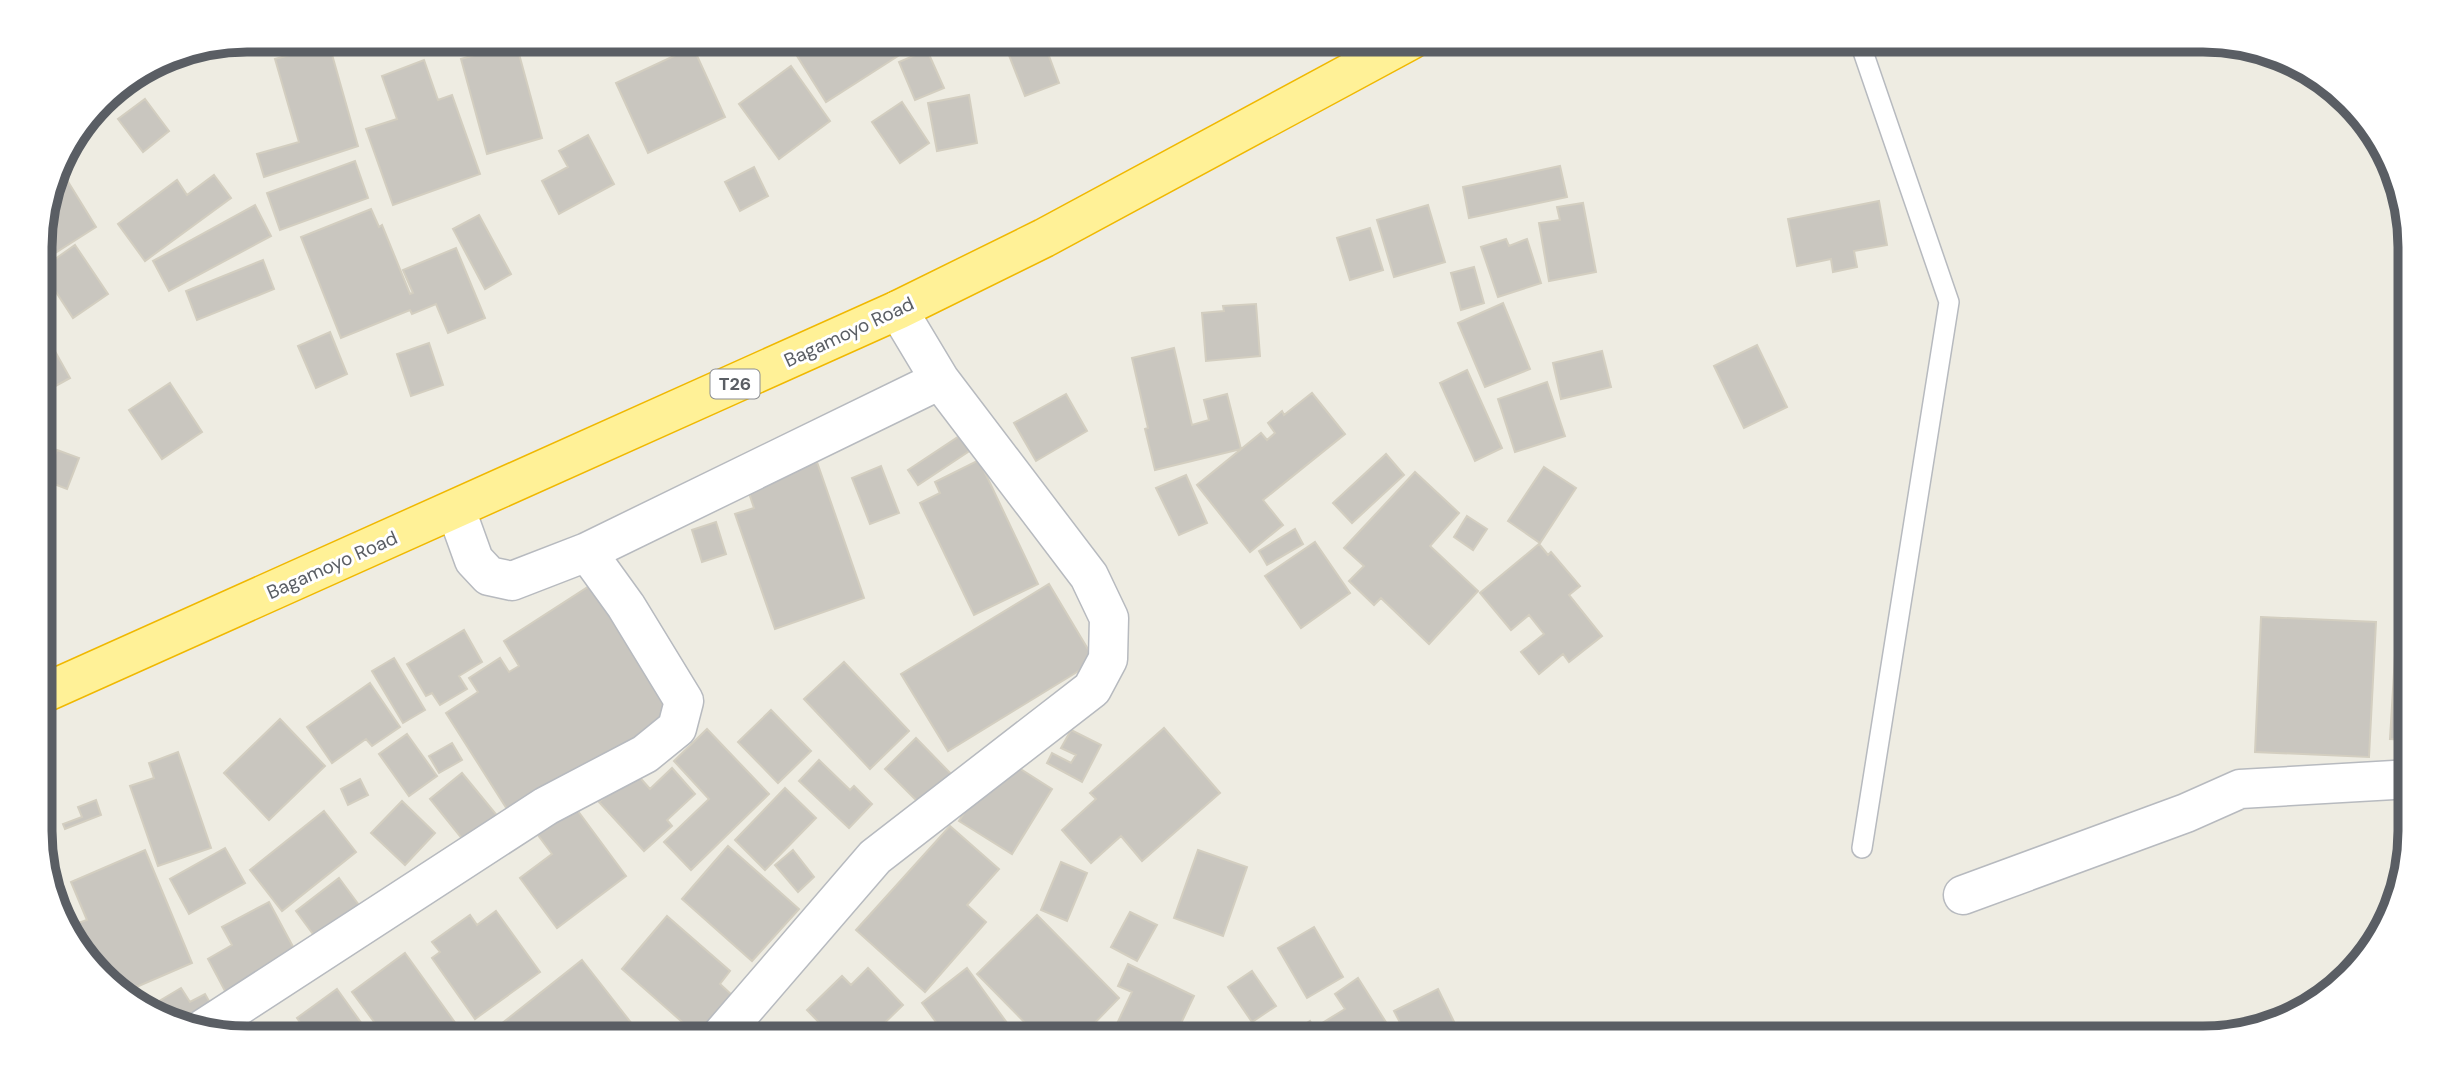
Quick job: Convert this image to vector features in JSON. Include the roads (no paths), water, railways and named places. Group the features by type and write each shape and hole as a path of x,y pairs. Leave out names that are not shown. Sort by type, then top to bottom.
{"highway":[{"name":"Bagamoyo Road","path":"52,689 898,310 1044,239 1388,52"}],"street":[{"path":"730,1026 875,858 1092,689 1108,659 1109,618 1089,576 940,380 898,310"},
{"path":"456,510 474,560 489,576 513,581 587,552 940,380"},
{"path":"213,1023 546,806 645,754 677,728 684,701 626,606 587,552"},
{"path":"1964,895 2186,813 2240,789 2398,780"}],"lane":[{"path":"1862,848 1949,302 1863,52"}]}
